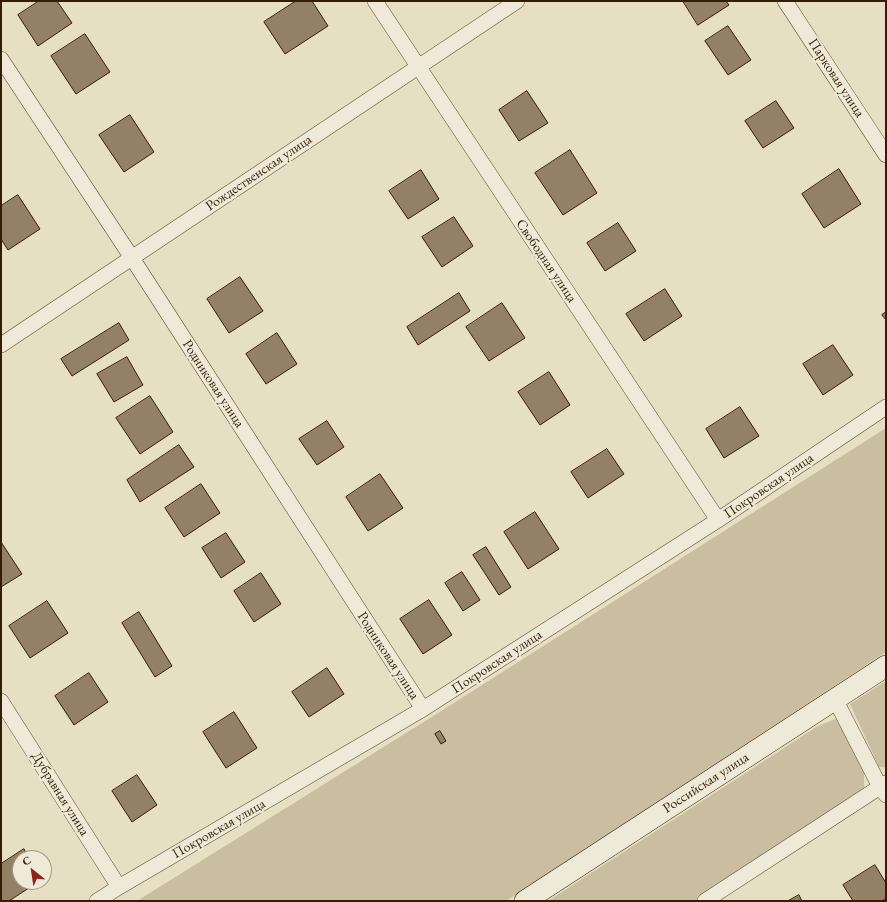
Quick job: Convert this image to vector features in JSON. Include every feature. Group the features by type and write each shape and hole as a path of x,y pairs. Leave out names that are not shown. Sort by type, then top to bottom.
{"main road":[{"name":"Российская улица","path":"525,901 886,666"}],"street":[{"name":"Свободная улица","path":"375,1 718,520"},
{"name":"Рождественская улица","path":"1,345 517,1"},
{"name":"Парковая улица","path":"785,1 886,155"},
{"name":"Родниковая улица","path":"1,60 132,258 423,709"},
{"name":"Покровская улица","path":"97,901 423,709 718,520 886,407"},
{"path":"705,901 884,788 835,699"},
{"name":"Дубравная улица","path":"1,701 119,887"}],"shaded area":[{"path":"886,428 886,652 506,901 137,901 438,713"},
{"path":"886,681 886,767 879,767 850,704"},
{"path":"838,718 864,771 864,792 695,901 548,901 818,726"}],"building":[{"path":"39,1 57,1 72,23 38,46 18,15"},
{"path":"296,1 312,1 328,26 285,54 264,22"},
{"path":"683,1 726,1 729,5 698,25"},
{"path":"728,26 751,60 728,75 705,41"},
{"path":"85,34 110,72 76,94 51,56"},
{"path":"527,91 548,123 519,141 499,110"},
{"path":"776,101 794,128 763,148 745,121"},
{"path":"130,115 154,152 124,172 99,135"},
{"path":"570,150 597,193 563,215 535,173"},
{"path":"839,169 861,204 824,228 802,194"},
{"path":"421,170 439,199 408,219 389,191"},
{"path":"18,195 40,229 8,250 1,239 1,206"},
{"path":"454,217 473,246 442,267 422,237"},
{"path":"618,223 636,251 605,271 587,243"},
{"path":"240,277 263,311 229,333 207,299"},
{"path":"665,289 682,316 644,341 626,314"},
{"path":"459,293 470,311 418,345 407,327"},
{"path":"502,303 525,338 489,361 466,327"},
{"path":"886,312 886,320 882,315"},
{"path":"119,323 129,340 72,376 61,359"},
{"path":"277,333 297,364 266,384 246,354"},
{"path":"833,345 853,375 823,395 803,364"},
{"path":"127,357 143,385 114,402 97,374"},
{"path":"549,372 570,405 540,425 518,392"},
{"path":"150,396 173,432 140,454 116,418"},
{"path":"740,407 759,436 724,458 706,429"},
{"path":"327,421 344,447 317,465 299,439"},
{"path":"179,445 194,467 140,502 127,480"},
{"path":"607,449 624,474 588,498 571,472"},
{"path":"380,474 403,508 368,531 346,497"},
{"path":"201,484 220,513 184,537 165,508"},
{"path":"535,512 559,549 528,569 504,532"},
{"path":"226,533 245,562 221,578 202,548"},
{"path":"1,542 22,574 1,587"},
{"path":"486,547 511,587 499,595 473,555"},
{"path":"462,572 480,600 463,611 445,583"},
{"path":"261,573 281,604 254,622 234,591"},
{"path":"429,600 452,635 423,654 400,619"},
{"path":"47,601 68,633 30,658 9,626"},
{"path":"139,612 172,666 155,677 122,623"},
{"path":"327,668 344,694 309,717 292,692"},
{"path":"89,673 108,702 74,725 55,696"},
{"path":"234,712 257,748 226,768 203,732"},
{"path":"440,731 446,741 441,744 435,734"},
{"path":"137,775 157,805 132,822 112,791"},
{"path":"12,857 12,890 26,890 9,901 1,901 1,864"},
{"path":"875,865 886,883 886,898 882,901 853,901 843,885"},
{"path":"799,895 802,901 788,901"}]}
